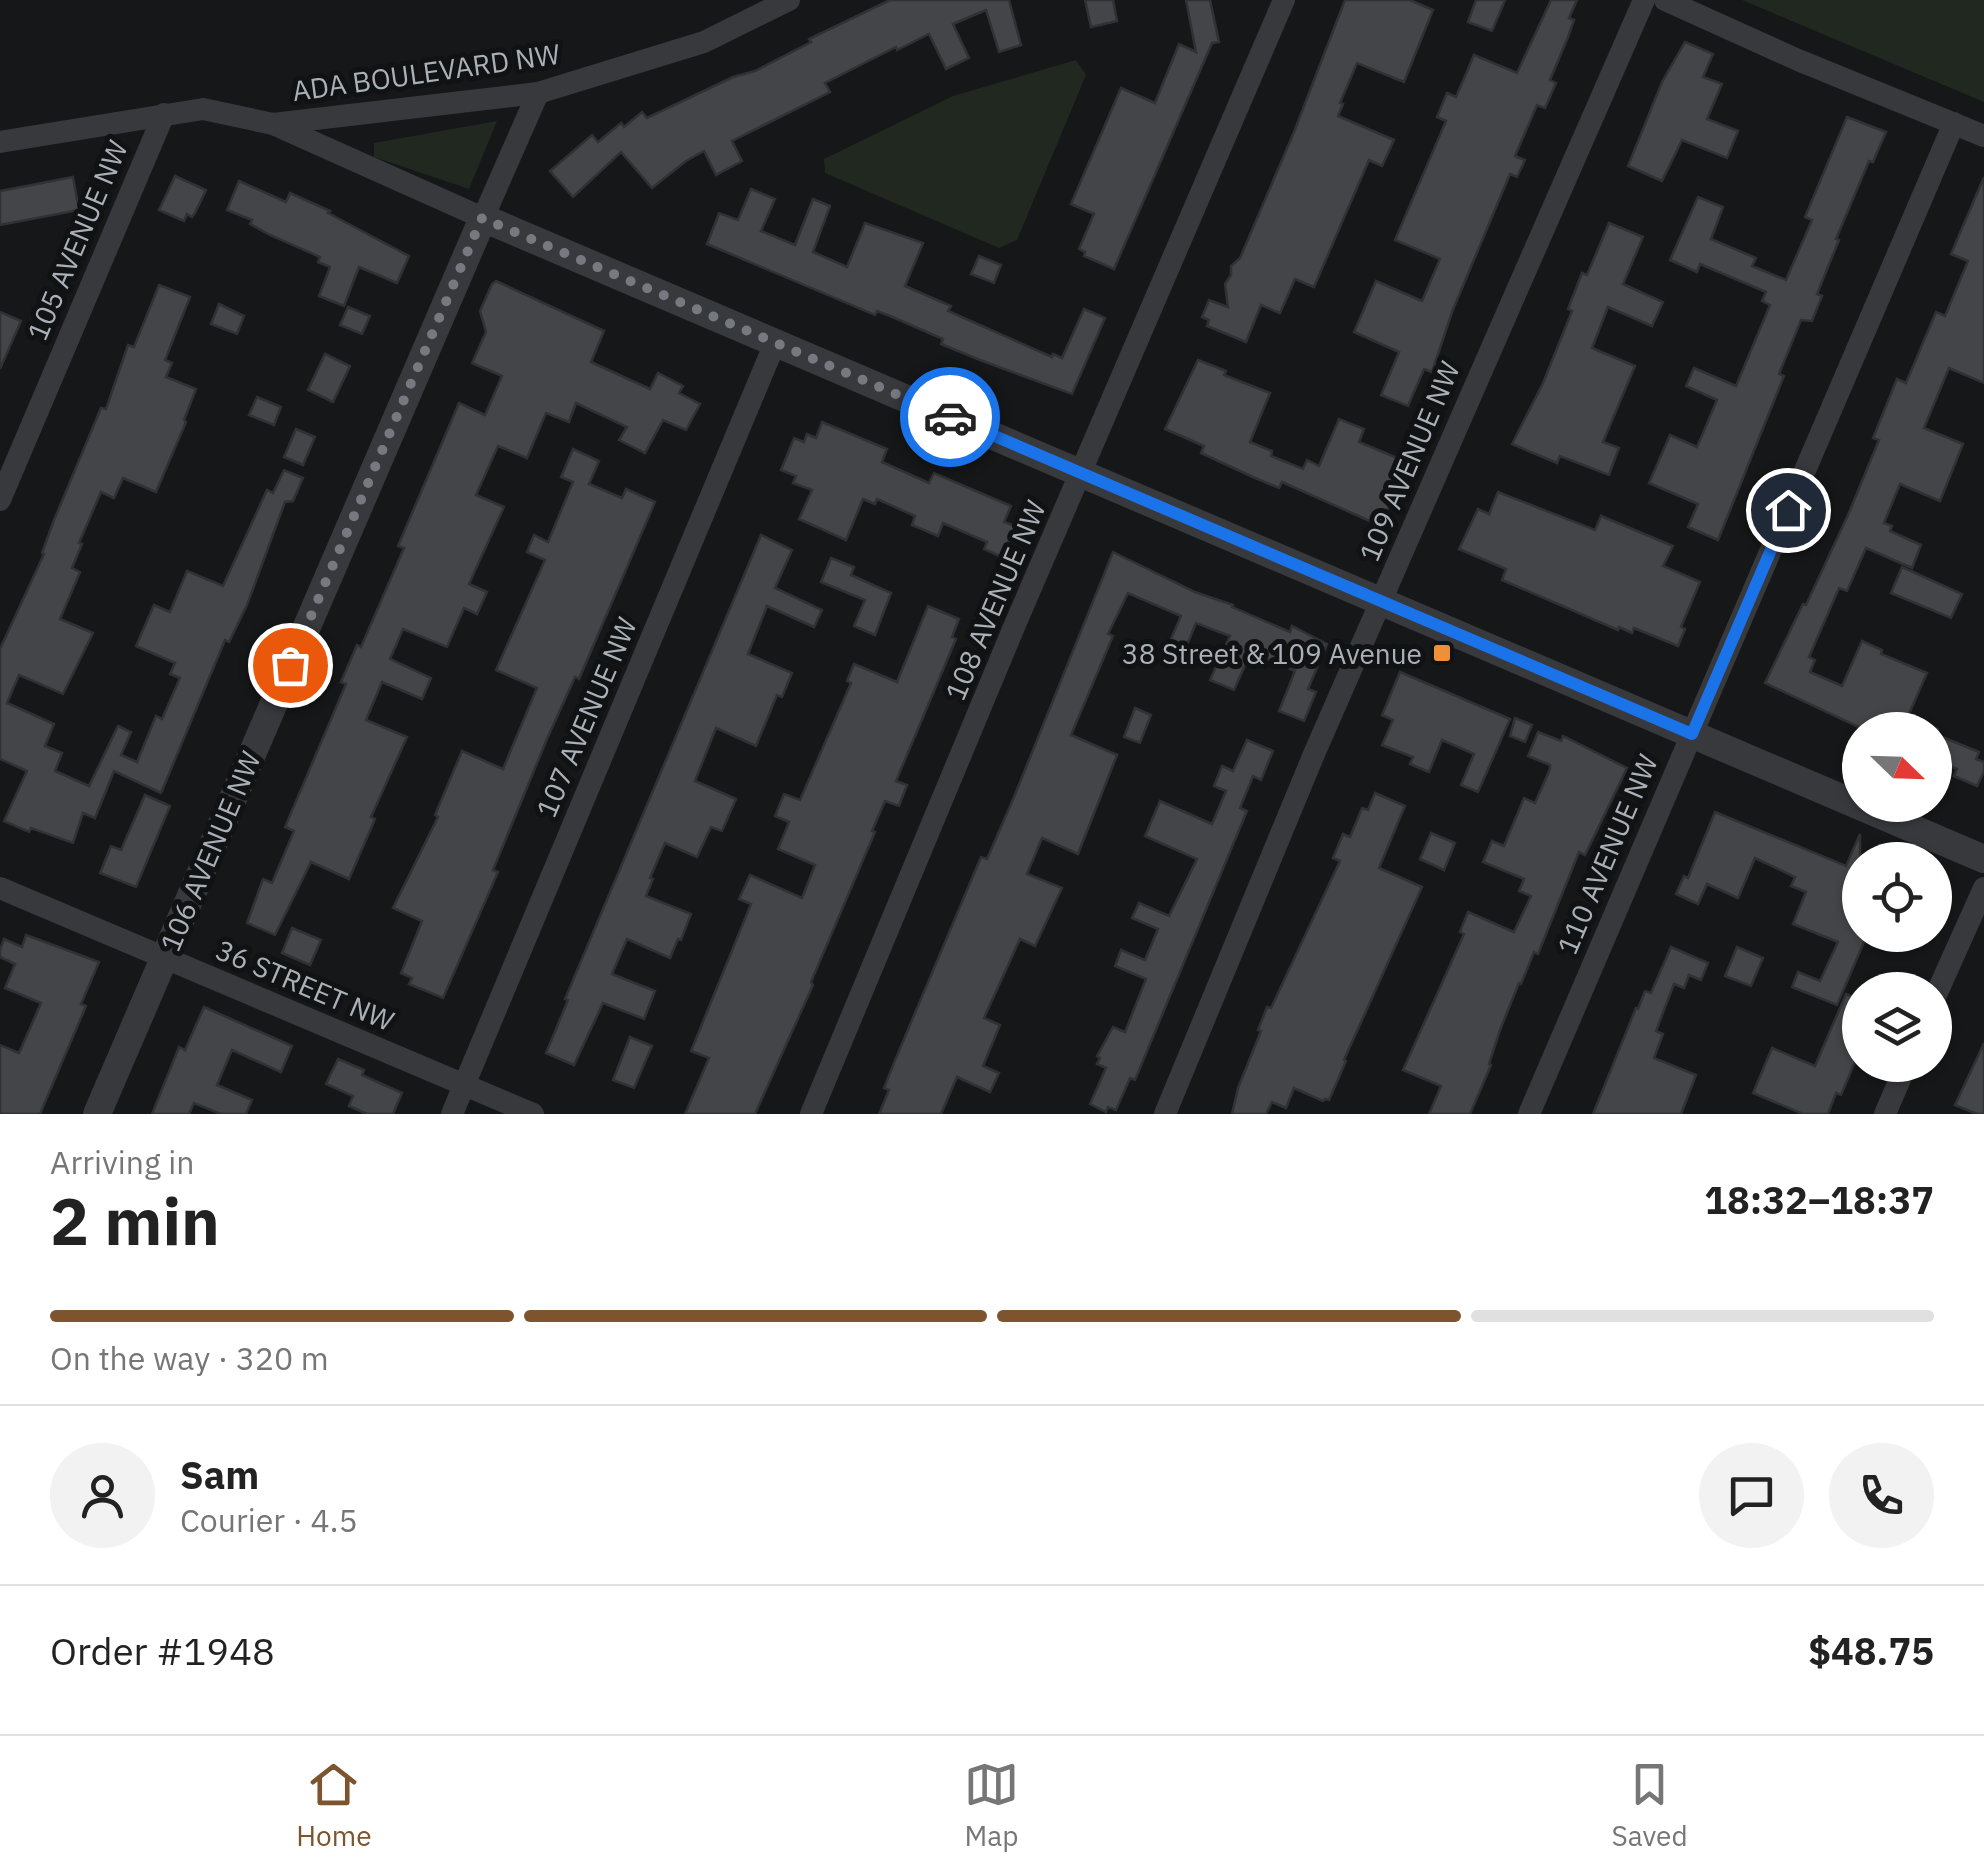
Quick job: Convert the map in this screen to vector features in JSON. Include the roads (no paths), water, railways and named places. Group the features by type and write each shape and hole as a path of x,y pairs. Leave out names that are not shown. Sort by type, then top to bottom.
{"street":[{"name":"ADA BOULEVARD NW","path":"0,142 202,109 273,124 538,93 704,42 789,0"},
{"name":"108 AVENUE NW","path":"811,1114 1014,627 1284,0"},
{"name":"109 AVENUE NW","path":"1165,1114 1380,602 1644,0"},
{"path":"1665,0 1798,60 1984,136"},
{"name":"106 AVENUE NW","path":"97,1114 538,93"},
{"name":"105 AVENUE NW","path":"0,500 164,114"},
{"name":"110 AVENUE NW","path":"1529,1114 1954,123"},
{"path":"273,124 482,218 1984,858"},
{"name":"107 AVENUE NW","path":"452,1114 776,343"},
{"name":"36 STREET NW","path":"0,888 533,1114"},
{"path":"1946,972 1984,888"},
{"path":"1885,1114 1899,1082"}],"place":[{"name":"38 Street & 109 Avenue","path":"1442,653"}]}
